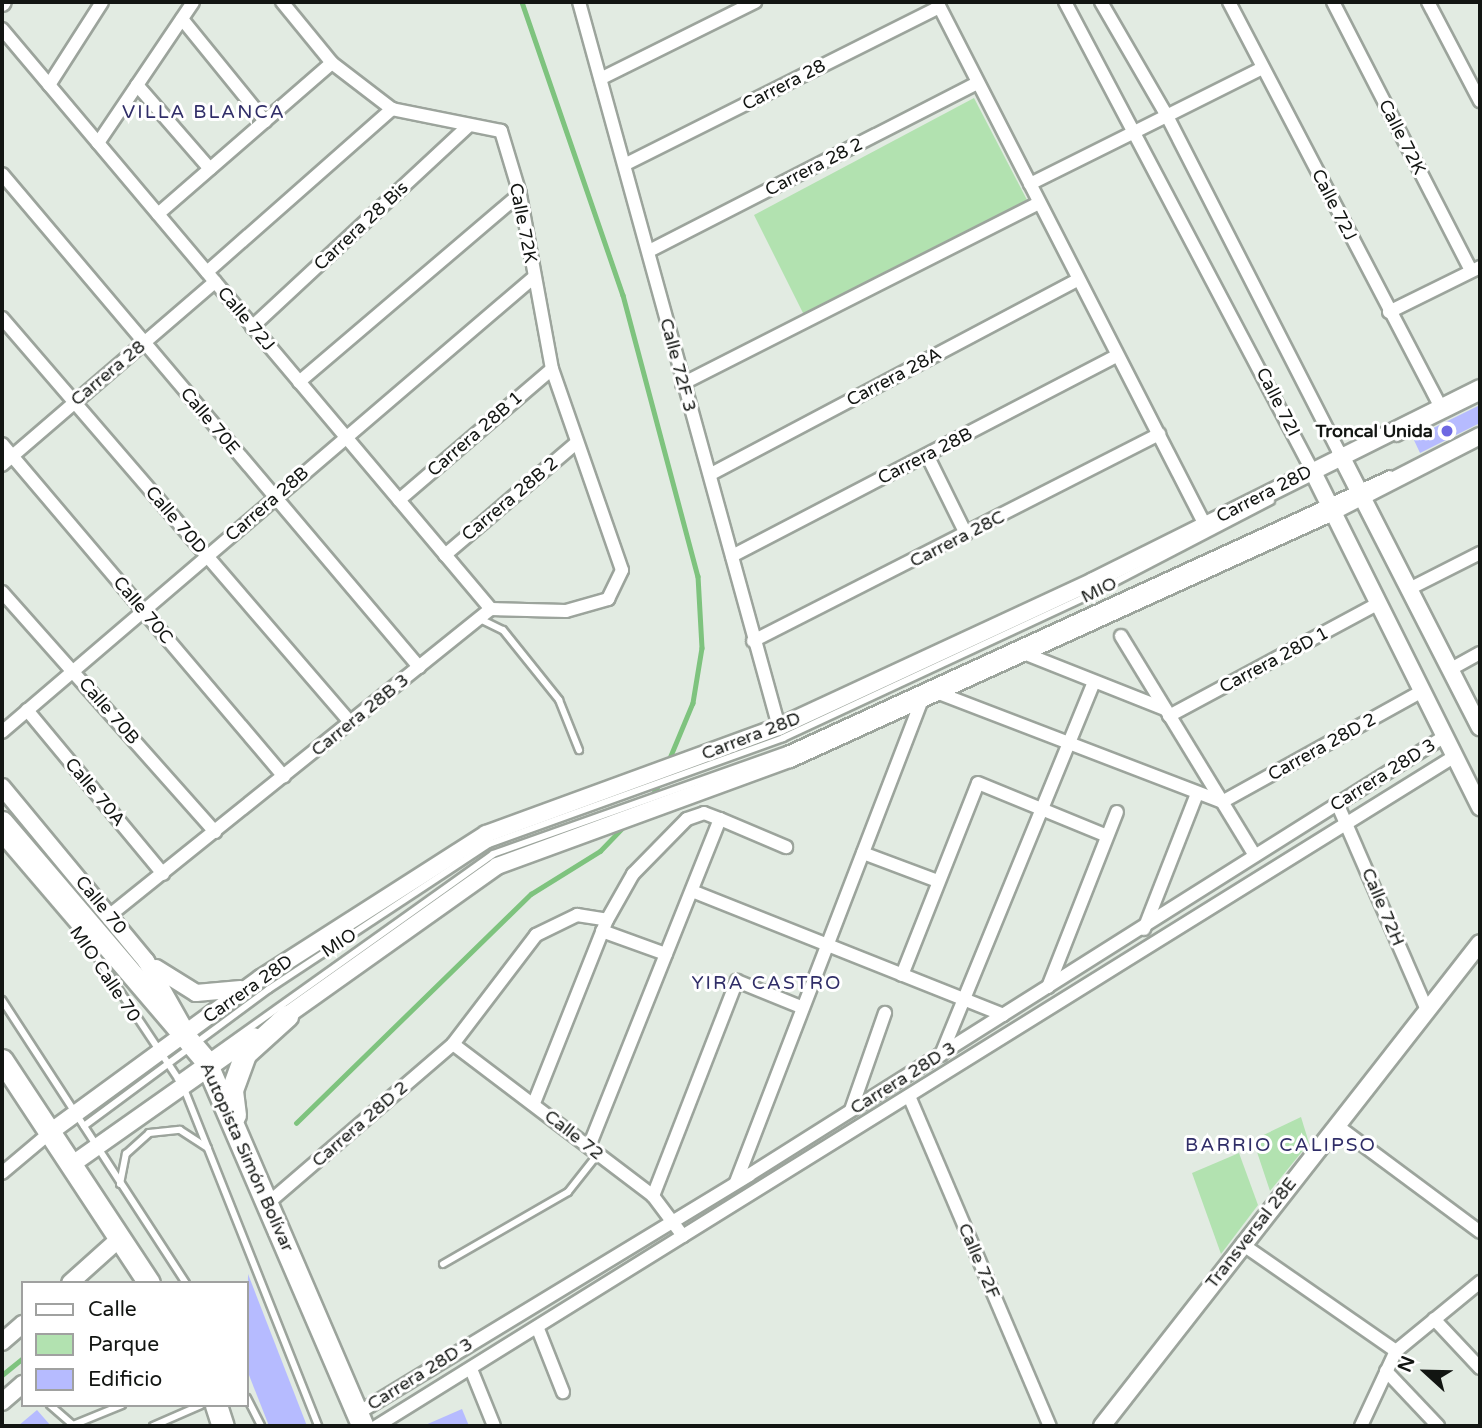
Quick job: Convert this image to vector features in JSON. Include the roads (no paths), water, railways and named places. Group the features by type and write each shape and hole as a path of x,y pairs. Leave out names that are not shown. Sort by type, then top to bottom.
{"highway":[{"name":"Autopista Simón Bolívar","path":"2,822 198,1051 245,1150 360,1420"},
{"path":"245,1150 232,1102 235,1077 252,1044 287,1016"},
{"path":"2,1060 53,1130 118,1240 148,1281"},
{"path":"217,1407 223,1426"}],"street":[{"path":"49,85 103,2"},
{"path":"98,143 193,2"},
{"name":"Calle 72K","path":"282,2 332,63 392,108 501,131 520,194 533,278 552,369 575,444 622,570 608,598 566,611 491,609"},
{"name":"Calle 72F 3","path":"579,2 628,163 682,384 711,474 753,641 779,727"},
{"path":"602,78 755,2"},
{"name":"Calle 72I","path":"1065,2 1314,473 1480,807"},
{"name":"Calle 72I","path":"1101,2 1167,116 1480,727"},
{"name":"Calle 72J","path":"1229,2 1441,408"},
{"name":"Calle 72K","path":"1333,2 1476,269"},
{"path":"1428,2 1480,101"},
{"path":"938,4 1205,525"},
{"name":"Carrera 28","path":"628,163 938,4"},
{"path":"182,19 265,121"},
{"name":"Calle 72J","path":"2,29 491,609"},
{"path":"158,214 332,63"},
{"path":"1030,184 1263,68"},
{"name":"Carrera 28 2","path":"649,251 978,83"},
{"path":"137,85 209,169"},
{"name":"Carrera 28","path":"2,465 144,342 392,108"},
{"name":"Carrera 28 Bis","path":"252,327 469,125"},
{"name":"Calle 70E","path":"2,174 419,667"},
{"path":"299,382 520,194"},
{"path":"682,384 1039,203"},
{"path":"1390,312 1476,269"},
{"name":"Carrera 28B","path":"2,732 533,278"},
{"name":"Carrera 28A","path":"711,474 1078,280"},
{"name":"Calle 70D","path":"2,318 350,722"},
{"name":"Carrera 28B","path":"732,556 1117,356"},
{"name":"Carrera 28B 1","path":"399,500 552,369"},
{"name":"Carrera 28D","path":"74,1163 180,1082 198,1051 261,978 486,834 580,803 779,727 1314,473 1480,388"},
{"name":"Carrera 28C","path":"753,641 1159,434"},
{"name":"Carrera 28D","path":"53,1130 80,1119 163,1059 198,1051 287,1016 497,866 553,841 700,787 930,695 1480,436"},
{"name":"Calle 70C","path":"2,444 285,776"},
{"name":"Carrera 28B 2","path":"445,555 575,444"},
{"path":"927,455 967,534"},
{"path":"1409,589 1480,553"},
{"name":"Calle 70B","path":"2,592 215,832"},
{"name":"Carrera 28D 1","path":"1167,713 1379,603"},
{"name":"Carrera 28B 3","path":"110,915 491,609"},
{"path":"1121,636 1254,855"},
{"path":"1021,652 1167,713"},
{"path":"1451,669 1480,653"},
{"path":"941,1055 1039,808 1094,682"},
{"name":"Carrera 28D 2","path":"1222,802 1422,691"},
{"path":"736,1182 801,1007 930,695 1196,796 1222,802"},
{"name":"Calle 70A","path":"27,710 163,873"},
{"name":"Carrera 28D 3","path":"360,1420 673,1218 749,1175 1144,929 1254,855 1445,736"},
{"name":"Carrera 28D 3","path":"377,1426 538,1329 758,1189 1455,756"},
{"path":"902,975 978,783 1107,836"},
{"name":"Calle 70","path":"2,787 146,961 198,1051"},
{"path":"1144,929 1196,796"},
{"name":"Calle 72H","path":"1337,803 1427,1010"},
{"path":"1047,988 1117,812"},
{"path":"534,1103 605,925 633,874 687,819 704,813 786,847"},
{"path":"593,1151 666,954 720,819"},
{"path":"863,853 938,881"},
{"path":"692,891 1003,1015"},
{"name":"Carrera 28D 2","path":"267,1204 453,1044 536,934 577,915 666,954"},
{"name":"Transversal 28E","path":"1102,1426 1241,1244 1480,943"},
{"path":"146,961 196,993 240,990 261,978"},
{"path":"653,1196 737,981 801,1007"},
{"path":"851,1110 885,1013"},
{"name":"Calle 72","path":"453,1044 653,1196 673,1218 683,1236"},
{"name":"Calle 72F","path":"909,1096 1050,1426"},
{"path":"1336,1125 1480,1232"},
{"path":"2,1173 53,1130"},
{"path":"749,1175 758,1189"},
{"path":"72,1281 118,1240"},
{"path":"1241,1244 1396,1352"},
{"path":"1361,1426 1396,1352 1480,1282"},
{"path":"1434,1319 1480,1368"},
{"path":"2,1342 21,1326"},
{"path":"538,1329 563,1392"},
{"path":"471,1369 494,1426"},
{"path":"1387,1371 1438,1426"},
{"path":"2,1402 21,1386"}],"lane":[{"path":"1343,458 1480,397"},
{"path":"1360,493 1480,430"},
{"name":"MIO","path":"198,1051 489,844 580,803 711,767 1098,591 1314,473"},
{"name":"MIO","path":"198,1051 493,854 564,825 700,787 1331,507"},
{"path":"479,618 503,630 559,700 579,750"},
{"name":"MIO Calle 70","path":"2,841 83,936 180,1082"},
{"path":"2,1000 185,1281"},
{"path":"180,1082 214,1159 317,1426"},
{"path":"120,1185 126,1154 149,1133 194,1135 214,1159"},
{"path":"443,1264 568,1192 593,1151"},
{"path":"248,1400 261,1426"},
{"path":"53,1407 81,1424 118,1407"},
{"path":"153,1426 196,1407"}],"waterway":[{"path":"522,2 623,295 698,576 702,648 693,703 668,763"},
{"path":"651,797 661,781"},
{"path":"296,1123 531,894 600,851 624,826"},
{"path":"2,1375 21,1360"}],"place":[{"name":"Troncal Unida","path":"1447,431"}],"district":[{"name":"VILLA BLANCA","path":"204,113"},
{"name":"YIRA CASTRO","path":"767,984"},
{"name":"BARRIO CALIPSO","path":"1281,1146"}]}
